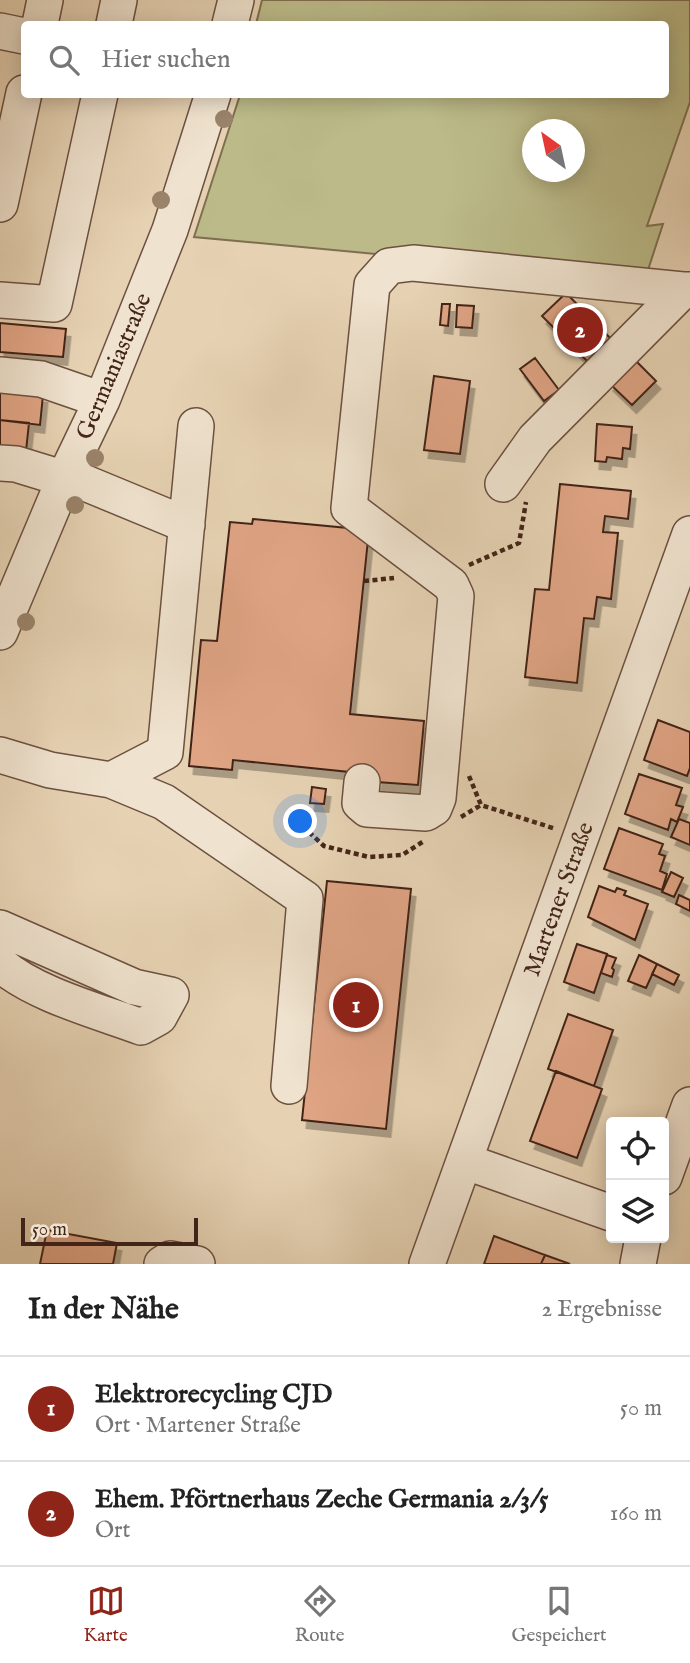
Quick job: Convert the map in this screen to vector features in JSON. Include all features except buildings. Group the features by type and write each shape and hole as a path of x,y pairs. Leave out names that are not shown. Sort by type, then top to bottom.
{"street":[{"path":"41,21 45,0"},
{"path":"115,21 120,0"},
{"path":"231,21 236,0"},
{"path":"0,31 21,35"},
{"path":"0,204 23,98"},
{"path":"0,300 54,304 99,98"},
{"name":"Germaniastraße","path":"0,632 14,564 65,477 102,400 170,230 211,98"},
{"path":"362,782 360,803 367,809 426,813 434,808 438,798 456,596 452,585 349,508 372,285 389,266 413,263 687,290"},
{"path":"515,490 535,439 687,290"},
{"path":"0,375 41,379 102,400"},
{"path":"111,780 165,752 196,426"},
{"path":"0,463 16,464 65,477 187,525"},
{"name":"Martener Straße","path":"427,1264 581,832 679,599 690,534"},
{"path":"0,755 50,770 111,780 164,802 305,899 289,1086"},
{"path":"0,928 134,987 171,995 159,1017 141,1027 34,986 0,964"},
{"path":"669,1163 690,1105"},
{"path":"464,1161 606,1211"},
{"path":"638,1264 642,1243"},
{"path":"162,1264 170,1259 198,1264"}],"path":[{"path":"452,585 470,565 519,543 515,490"},
{"path":"466,766 481,805 552,828 581,832"}],"shaded area":[{"path":"262,0 690,0 690,102 647,226 663,224 646,276 504,266 194,237 239,98 669,98 669,21 257,21"}],"place":[{"name":"Ehem. Pförtnerhaus Zeche Germania 2/3/5","path":"580,330"},
{"name":"Elektrorecycling CJD","path":"356,1005"}]}
